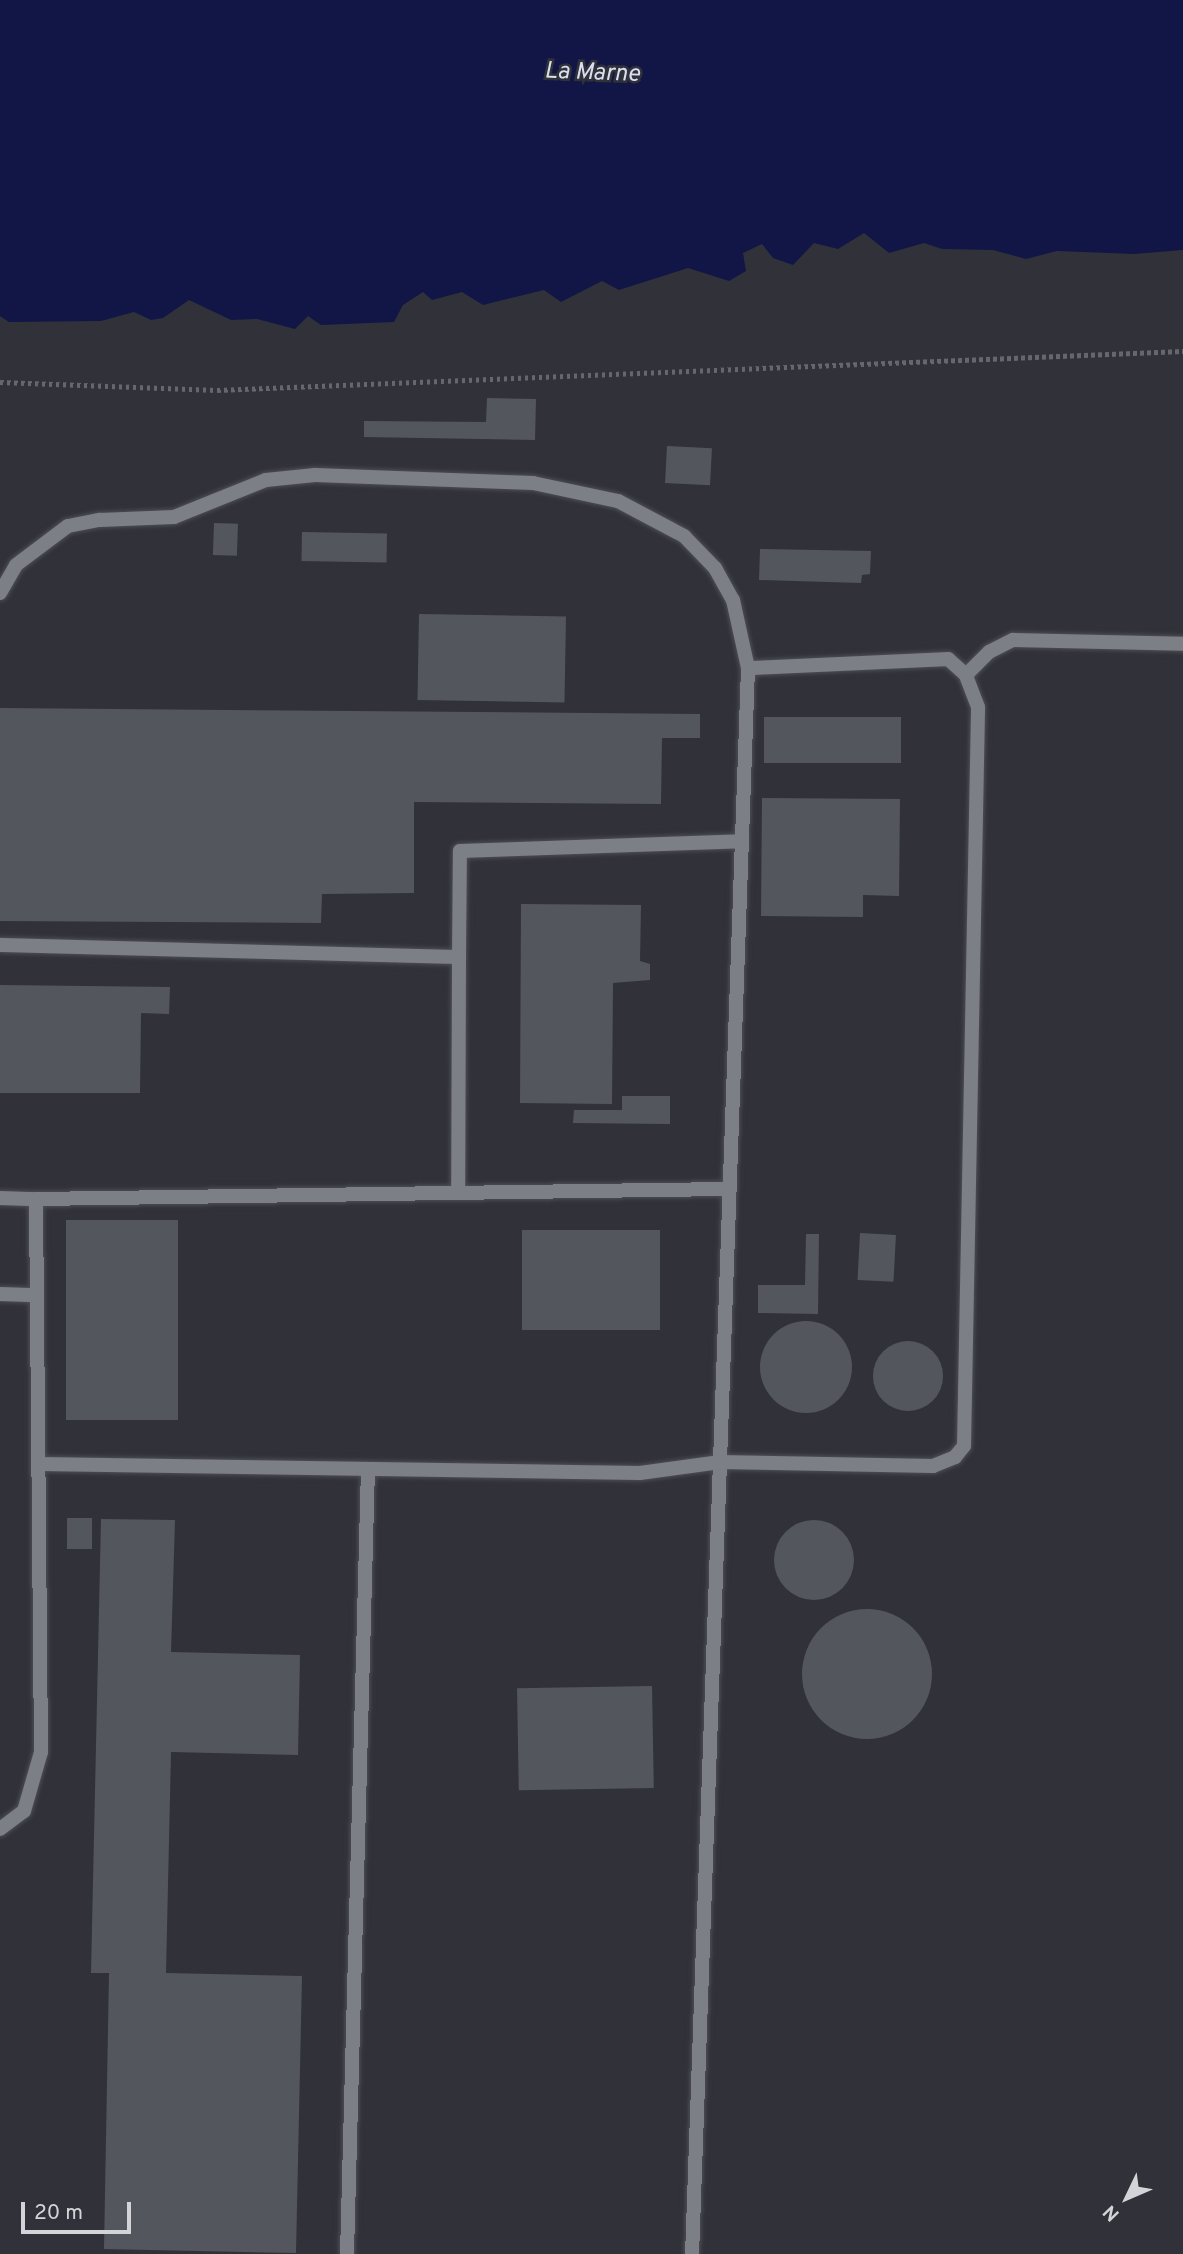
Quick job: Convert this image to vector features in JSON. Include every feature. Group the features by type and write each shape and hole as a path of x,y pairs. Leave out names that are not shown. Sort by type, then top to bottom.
{"lane":[{"path":"0,593 16,565 68,526 100,520 174,517 266,480 315,475 533,483 618,501 684,536 715,568 733,600 748,668 692,2254"},
{"path":"966,675 989,652 1013,640 1183,644"},
{"path":"39,1464 640,1473 720,1462 933,1466 955,1457 964,1446 978,707 966,675 948,659 748,668"},
{"path":"458,1192 460,851 742,841"},
{"path":"0,945 459,957"},
{"path":"0,1198 729,1189"},
{"path":"0,1829 24,1811 41,1752 36,1199"},
{"path":"0,1294 37,1295"},
{"path":"347,2254 368,1469"}],"path":[{"path":"0,382 217,390 1183,351"}],"water":[{"name":"La Marne","path":"0,0 1183,0 1183,250 1134,254 1057,251 1026,259 993,250 942,249 924,243 889,253 864,233 838,249 814,243 793,265 773,258 762,244 743,253 746,271 729,281 688,268 619,290 602,281 561,302 544,290 483,305 462,292 432,300 423,292 403,305 394,322 321,325 308,316 295,329 257,319 231,320 189,300 163,318 151,320 134,312 101,321 9,322 0,316"}],"building":[{"path":"487,398 536,399 535,440 364,437 364,421 486,422"},
{"path":"667,446 712,448 710,485 665,483"},
{"path":"214,523 238,524 237,556 213,555"},
{"path":"302,532 387,533 386,562 301,561"},
{"path":"760,549 871,551 870,574 862,575 861,583 759,580"},
{"path":"419,614 566,617 564,703 417,700"},
{"path":"0,708 700,714 700,738 662,738 661,804 414,802 414,893 322,894 321,923 0,921"},
{"path":"764,717 901,717 901,763 764,763"},
{"path":"762,798 900,799 899,896 863,895 863,917 761,916"},
{"path":"521,904 641,905 640,961 650,964 650,980 613,983 612,1104 520,1103"},
{"path":"0,985 170,987 169,1014 141,1013 140,1093 0,1093"},
{"path":"622,1096 670,1096 670,1124 573,1123 574,1110 622,1110"},
{"path":"66,1220 178,1220 178,1420 66,1420"},
{"path":"522,1230 660,1230 660,1330 522,1330"},
{"path":"860,1233 896,1235 893,1282 858,1280"},
{"path":"806,1234 819,1234 818,1314 758,1313 758,1285 805,1285"},
{"path":"806,1321 823,1325 838,1335 848,1350 852,1367 848,1384 838,1399 823,1409 806,1413 789,1409 774,1399 764,1384 760,1367 764,1350 774,1335 789,1325"},
{"path":"915,1341 928,1347 937,1356 941,1362 941,1390 933,1401 922,1409 901,1411 883,1401 875,1390 873,1369 883,1351 894,1343"},
{"path":"67,1518 92,1518 92,1549 67,1549"},
{"path":"101,1519 175,1520 171,1652 300,1655 298,1755 171,1752 166,1973 302,1976 296,2253 104,2249 109,1973 91,1973"},
{"path":"814,1520 829,1523 842,1532 851,1545 854,1560 851,1575 842,1588 829,1597 814,1600 799,1597 786,1588 777,1575 774,1560 777,1545 786,1532 799,1523"},
{"path":"867,1609 892,1614 913,1628 927,1649 932,1674 927,1699 913,1720 892,1734 867,1739 842,1734 821,1720 807,1699 802,1674 807,1649 821,1628 842,1614"},
{"path":"652,1686 654,1788 519,1790 517,1688"}]}
